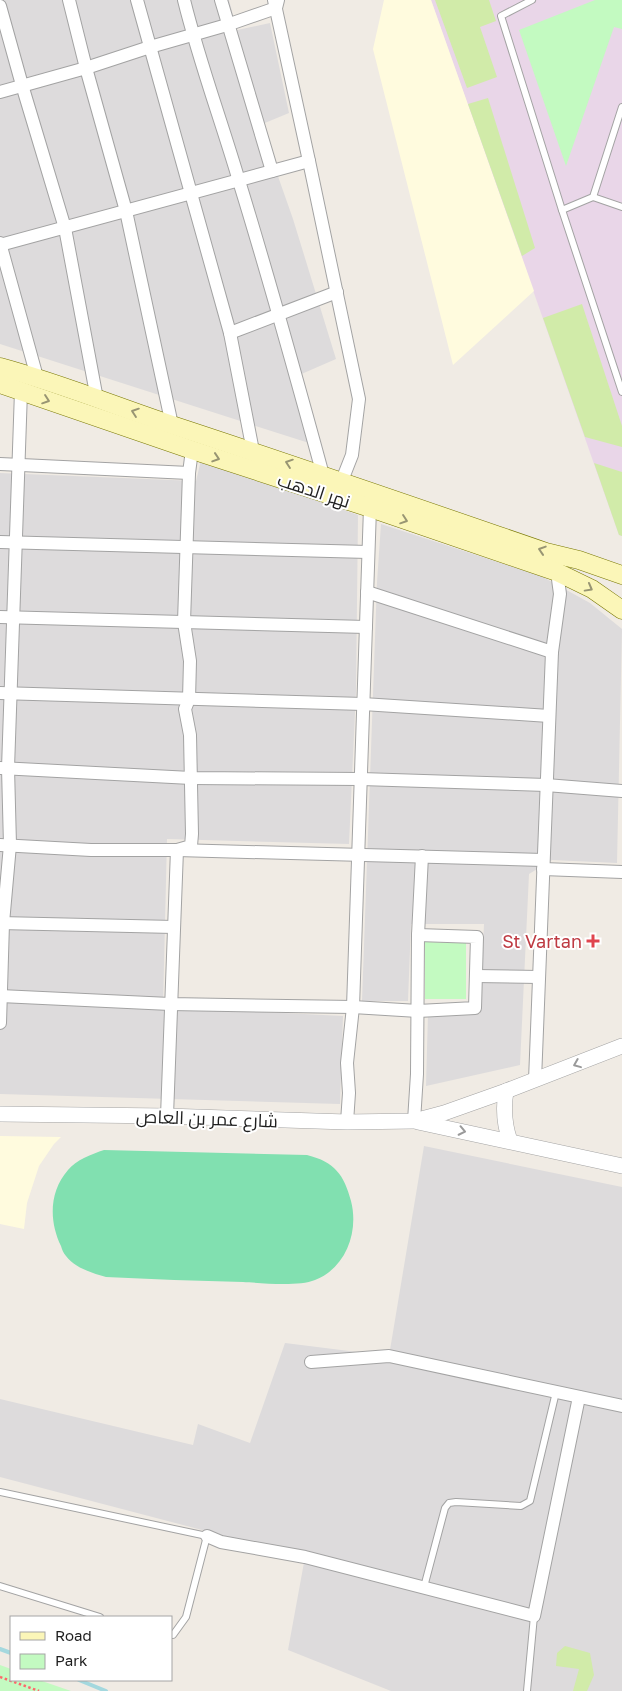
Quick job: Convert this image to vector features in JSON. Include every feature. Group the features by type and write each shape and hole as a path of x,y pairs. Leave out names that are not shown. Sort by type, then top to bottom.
{"main road":[{"name":"نهر الدهب","path":"0,367 37,377 97,400 323,475 339,489 370,508 557,572 592,589 622,610"},
{"name":"نهر الدهب","path":"0,384 192,450 339,489 603,568 622,576"}],"street":[{"path":"69,0 126,211 172,425"},
{"path":"137,0 230,333 253,451"},
{"path":"184,0 192,35 239,180 279,314 323,475"},
{"path":"221,0 272,171"},
{"path":"0,92 228,25 276,3 359,399 352,455 339,489"},
{"path":"0,6 65,228 97,400"},
{"path":"37,377 0,244 309,161"},
{"path":"230,333 336,292"},
{"path":"0,1023 5,845 4,768 6,693 14,617 21,391"},
{"path":"177,850 191,846 190,735 185,709 189,699 190,661 184,622 189,474 192,450"},
{"path":"0,464 189,474"},
{"path":"348,1122 349,1092 347,1063 353,1007 370,508"},
{"path":"0,542 368,552"},
{"path":"534,1080 552,652 560,594 557,572"},
{"path":"367,592 552,652"},
{"path":"0,616 366,627"},
{"path":"6,693 364,704 549,716"},
{"path":"4,768 191,778 361,779 546,785 622,791"},
{"path":"5,845 65,849 422,856 622,872"},
{"path":"167,1116 177,850"},
{"path":"414,1121 417,1074 418,935 422,856"},
{"path":"2,923 174,927"},
{"path":"0,996 170,1004 353,1007 418,1011 475,1008 477,937 418,935"},
{"path":"476,976 539,977"},
{"name":"شارع عمر بن العاص","path":"414,1121 444,1113 506,1091 622,1046"},
{"path":"506,1091 504,1122 510,1141"},
{"name":"شارع عمر بن العاص","path":"0,1114 167,1116 348,1122 414,1121 622,1166"},
{"path":"312,1362 389,1356 622,1406"},
{"path":"207,1536 221,1542 305,1557 534,1616 578,1397"}],"lane":[{"path":"532,0 501,16 622,392"},
{"path":"593,197 622,107"},
{"path":"562,210 593,197 622,207"},
{"path":"424,1587 445,1508 449,1503 521,1506 530,1501 556,1392"},
{"path":"0,1492 207,1536 186,1617 172,1635"},
{"path":"0,1586 97,1616"},
{"path":"527,1691 534,1616"}],"path":[{"path":"11,1681 39,1691"}],"shaded area":[{"path":"0,0 229,0 237,30 270,23 289,113 260,125 293,219 336,359 290,379 309,443 0,344"},
{"path":"384,0 431,0 534,291 453,365 373,49"},
{"path":"431,0 622,0 622,536 619,535"},
{"path":"201,460 358,515 356,691 349,844 167,839 163,1007 343,1016 340,1104 0,1094 0,473 196,481"},
{"path":"381,524 541,576 590,603 622,629 617,863 552,860 529,874 520,1065 426,1086 428,1013 480,1014 484,924 411,924 408,1001 362,1001 377,582"},
{"path":"0,1136 61,1137 39,1166 27,1203 24,1229 0,1224"},
{"path":"424,1146 622,1187 622,1691 391,1691 288,1650 305,1557 0,1477 0,1399 193,1445 198,1424 250,1443 285,1343 389,1356"}],"green space":[{"path":"435,0 489,0 496,21 480,27 497,77 467,88"},
{"path":"595,0 622,0 622,29 614,27 566,166 519,30"},
{"path":"488,98 535,248 522,256 468,104"},
{"path":"582,304 622,426 622,447 585,437 543,318"},
{"path":"594,463 622,472 622,536 619,535"},
{"path":"425,942 466,943 466,999 425,999"},
{"path":"104,1150 307,1155 325,1161 341,1177 351,1201 353,1225 348,1248 335,1267 326,1274 315,1280 299,1283 279,1284 106,1277 90,1272 74,1264 63,1252 54,1227 54,1197 57,1188 71,1166 89,1155"},
{"path":"565,1646 590,1653 594,1675 587,1691 573,1691 579,1669 556,1666 557,1653"},
{"path":"0,1665 10,1669 10,1681 42,1681 71,1691 0,1691"}],"waterway":[{"path":"0,1649 10,1653"},
{"path":"81,1681 106,1691"}],"place":[{"name":"St Vartan","path":"593,941"}]}
